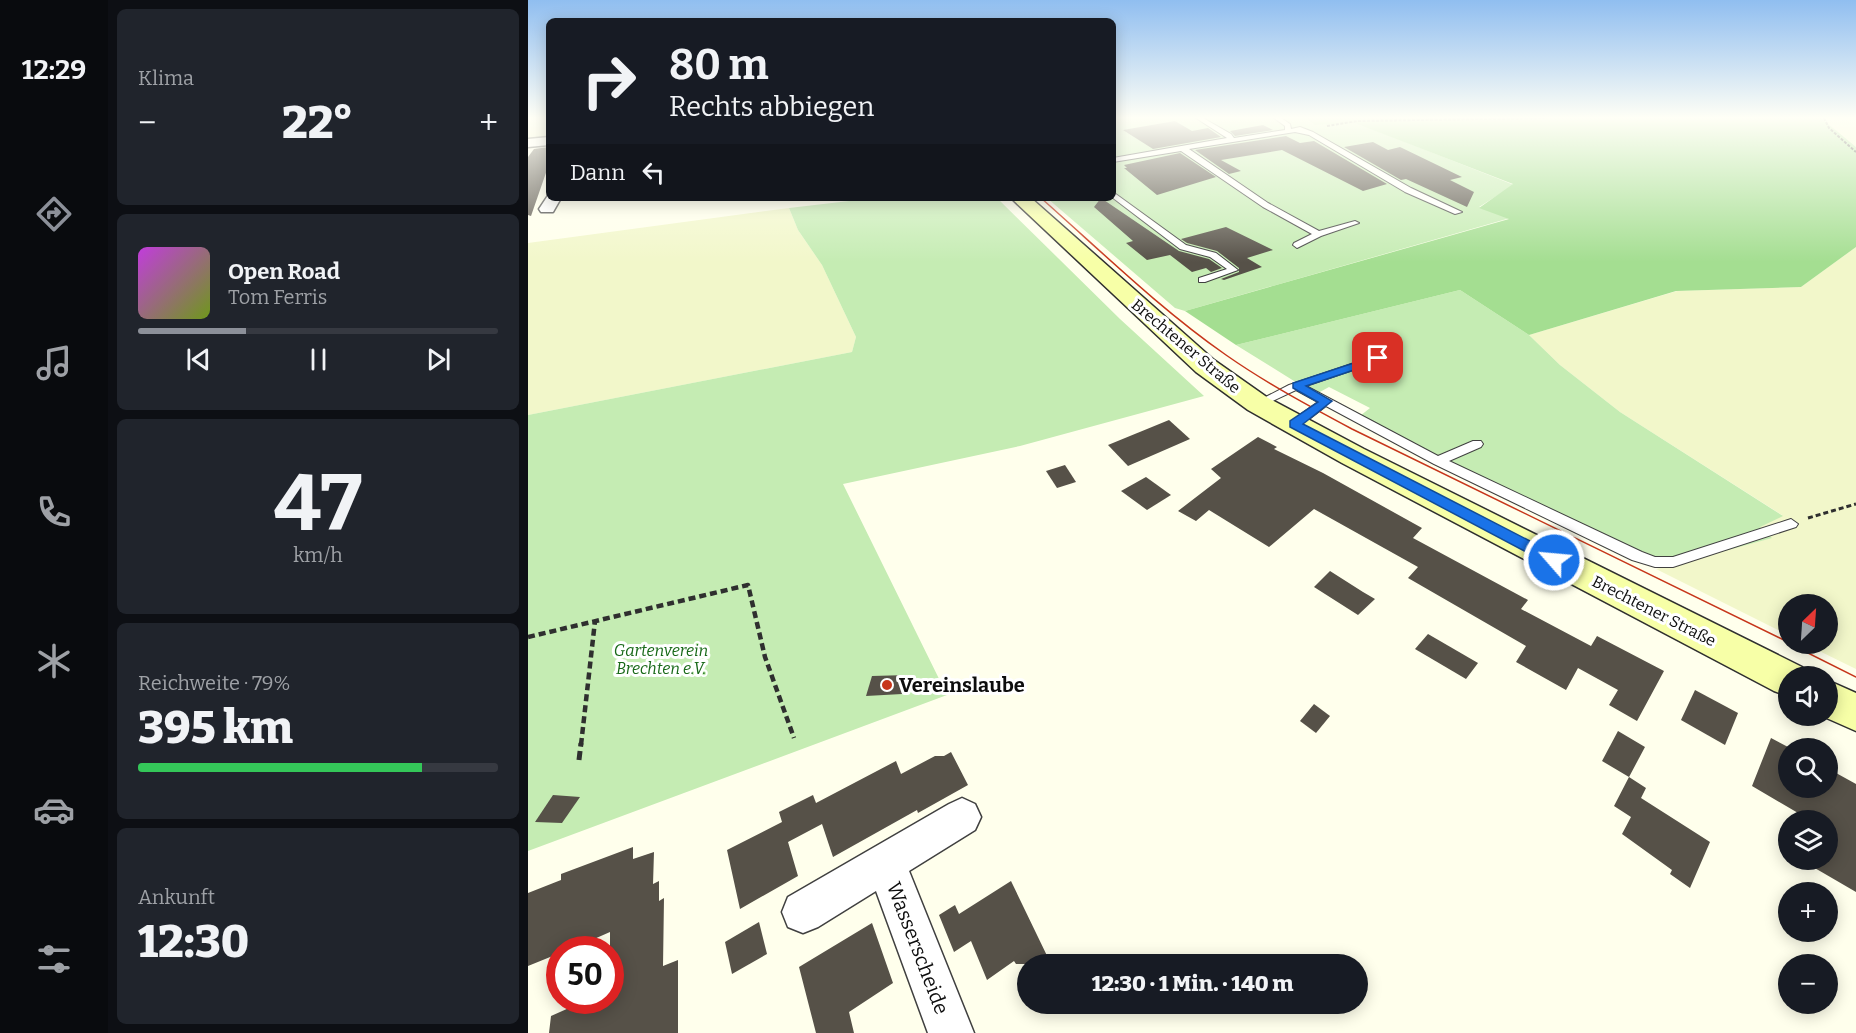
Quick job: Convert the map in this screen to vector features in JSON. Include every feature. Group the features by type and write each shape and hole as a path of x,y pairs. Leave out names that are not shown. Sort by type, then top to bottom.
{"main road":[{"name":"Brechtener Straße","path":"1023,201 1197,359 1258,404 1415,488 1778,674"},
{"path":"1838,704 1856,713"}],"street":[{"name":"Wasserscheide","path":"802,912 962,817"},
{"name":"Wasserscheide","path":"885,863 951,1033"}],"lane":[{"path":"1208,166 1259,202 1318,234"},
{"path":"1368,166 1408,190 1458,212"},
{"path":"1116,196 1183,247 1213,255 1234,270 1202,280"},
{"path":"1297,245 1318,234 1355,223"},
{"path":"1258,404 1297,386 1378,358"},
{"path":"1297,386 1438,461 1637,556 1655,562 1673,562 1791,524"},
{"path":"1295,424 1326,401"},
{"path":"1438,461 1477,444"}],"path":[{"path":"1791,524 1856,504"},
{"path":"528,637 748,585 765,657 794,738"},
{"path":"579,760 595,621"}],"green space":[{"path":"1116,166 1467,166 1514,185 1479,207 1510,218 1185,311 1175,308 1050,201 1116,201"},
{"path":"1467,166 1856,166 1856,247 1801,287 1676,291 1529,335 1460,290 1236,345 1185,311 1509,219 1479,208 1513,184"},
{"name":"Gartenverein Brechten e.V.","path":"849,201 1000,201 1120,319 1204,396 1020,446 843,484 947,695 528,851 528,415 852,352 856,337 822,265 798,230 789,208"},
{"path":"789,208 798,230 822,265 856,337 852,352 528,415 528,243"},
{"path":"1856,247 1856,669 1825,654 1838,654 1838,594 1778,594 1778,630 1656,569 1771,538 1759,527 1782,515 1620,412 1560,365 1529,335 1677,291 1801,287"},
{"path":"1460,290 1529,335 1560,365 1620,412 1783,516 1760,527 1772,538 1670,566 1433,456 1360,416 1370,408 1329,387 1318,393 1236,345"}],"building":[{"path":"528,166 546,166 546,173 531,216 528,215"},
{"path":"1125,166 1200,166 1216,177 1157,195 1124,168 1127,168"},
{"path":"1218,166 1232,166 1241,171 1229,174"},
{"path":"1314,166 1357,166 1387,184 1363,191"},
{"path":"1377,166 1440,166 1462,177 1450,180 1474,192 1467,207 1406,179 1401,180"},
{"path":"1099,201 1105,201 1179,251 1209,259 1222,268 1211,272 1206,268 1192,272 1170,255 1147,260 1126,243 1133,241 1094,207"},
{"path":"1226,227 1273,250 1247,258 1262,267 1224,280 1221,279 1239,272 1239,268 1217,251 1187,243 1181,239"},
{"path":"1169,420 1190,439 1128,466 1108,445"},
{"path":"1258,437 1277,447 1274,449 1323,473 1422,528 1413,538 1528,600 1521,609 1591,646 1597,636 1664,671 1637,721 1609,705 1618,690 1578,668 1566,690 1516,662 1526,646 1408,578 1418,567 1314,509 1269,547 1209,510 1196,521 1178,511 1221,478 1211,469"},
{"path":"1065,465 1076,482 1057,488 1046,471"},
{"path":"1146,477 1171,495 1147,510 1121,491"},
{"path":"1330,571 1375,599 1358,615 1314,587"},
{"path":"1428,634 1478,663 1466,679 1415,649"},
{"name":"Vereinslaube","path":"908,675 902,694 866,696 872,676"},
{"path":"1695,690 1738,713 1725,745 1681,720"},
{"path":"1314,704 1330,716 1316,733 1300,721"},
{"path":"1618,731 1645,747 1629,777 1602,761"},
{"path":"1771,738 1778,742 1778,798 1838,798 1838,774 1856,784 1856,892 1818,870 1838,870 1838,810 1793,810 1752,786"},
{"path":"951,752 968,785 918,813 917,810 833,857 822,824 788,842 798,876 740,909 727,850 782,822 779,812 813,795 816,803 896,761 901,774 935,756 944,756"},
{"path":"1629,777 1646,788 1641,798 1710,842 1690,888 1670,874 1672,870 1622,834 1631,817 1614,806"},
{"path":"553,795 580,797 562,823 535,822"},
{"path":"633,847 633,859 654,852 653,884 659,881 659,901 664,898 663,966 678,960 678,1033 549,1033 551,1016 556,1014 624,1014 624,936 610,936 610,932 601,936 546,936 546,959 528,966 528,893 561,880 561,874"},
{"path":"1011,881 1046,954 1017,954 1017,964 1014,961 987,980 971,941 954,952 939,915 955,905 959,914"},
{"path":"759,922 767,954 732,974 725,942"},
{"path":"872,923 893,983 849,1012 854,1033 816,1033 799,967"}],"tram line":[{"path":"1044,201 1178,319 1226,355 1272,385 1352,429 1778,637"},
{"path":"1810,654 1856,677"}],"place":[{"name":"Vereinslaube","path":"887,685"}],"route":[{"path":"1378,358 1297,386 1326,401 1295,424 1554,560"}]}
